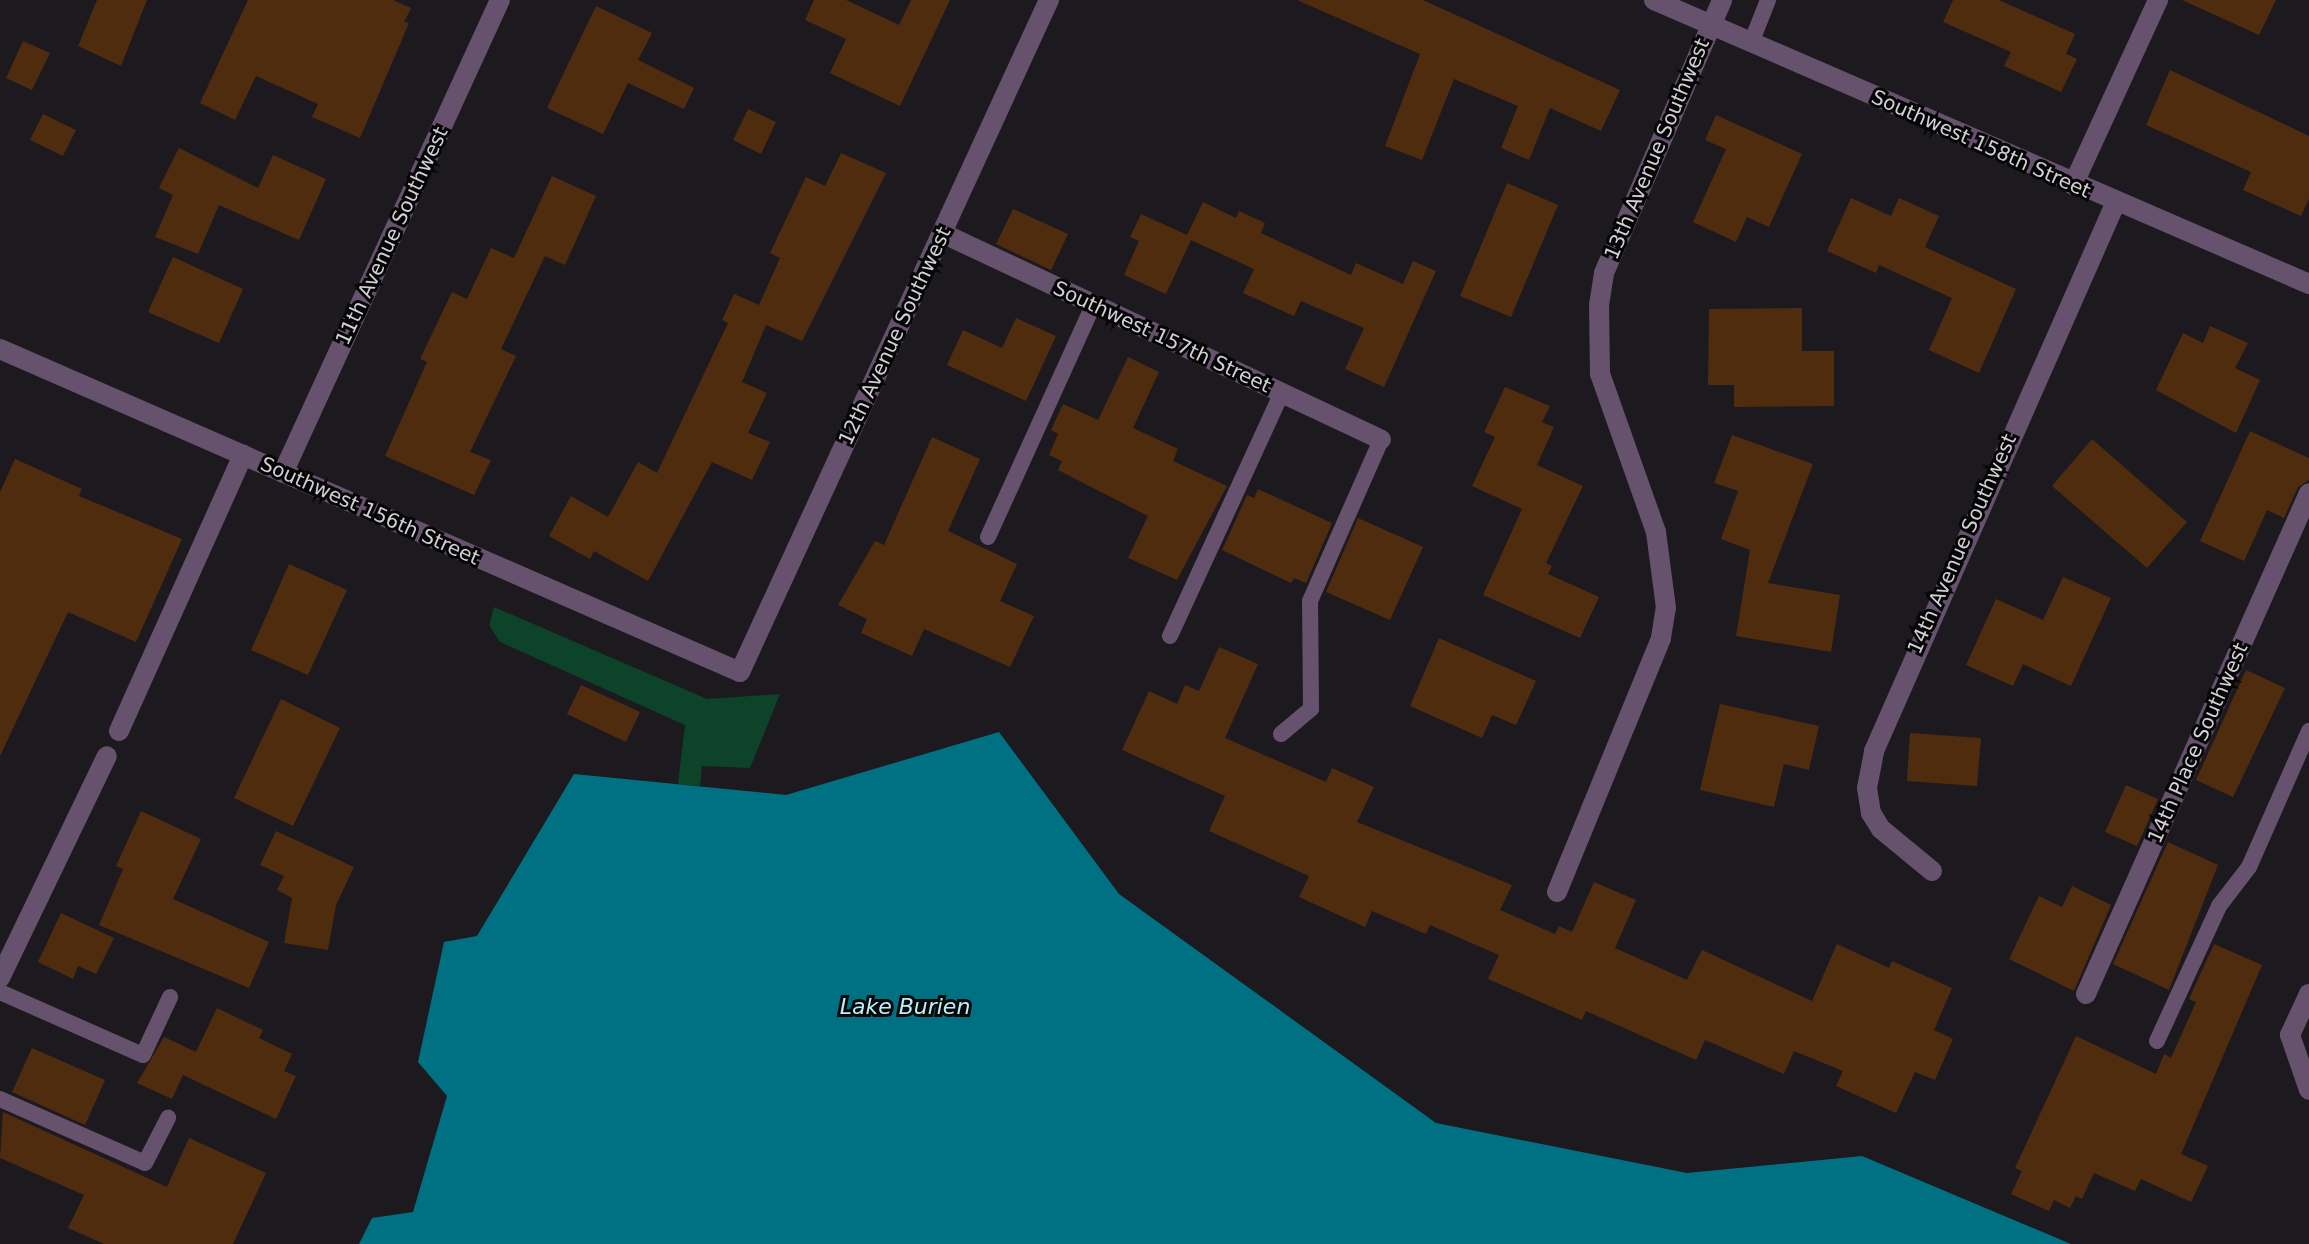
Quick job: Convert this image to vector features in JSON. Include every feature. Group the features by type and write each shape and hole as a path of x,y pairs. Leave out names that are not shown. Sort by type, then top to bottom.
{"street":[{"name":"11th Avenue Southwest","path":"283,473 500,0"},
{"name":"12th Avenue Southwest","path":"740,672 1049,0"},
{"name":"Southwest 158th Street","path":"1654,0 2115,204 2309,284"},
{"name":"13th Avenue Southwest","path":"1557,892 1661,638 1666,608 1666,575 1656,532 1600,374 1598,335 1604,273 1722,0"},
{"path":"2073,185 2158,0"},
{"name":"14th Avenue Southwest","path":"1932,871 1881,829 1871,813 1867,788 1874,751 2115,204"},
{"name":"Southwest 157th Street","path":"942,233 1381,440"},
{"name":"Southwest 156th Street","path":"0,349 740,672"},
{"path":"119,731 243,455"},
{"name":"14th Place Southwest","path":"2086,994 2309,493"},
{"path":"0,978 107,756"},
{"path":"2309,994 2290,1035 2309,1090"}],"lane":[{"path":"1751,43 1768,0"},
{"path":"988,537 1093,305"},
{"path":"1170,636 1282,393"},
{"path":"1281,734 1311,709 1310,601 1381,440"},
{"path":"2157,1041 2219,906 2249,867 2309,731"},
{"path":"0,992 143,1055 170,997"},
{"path":"0,1099 145,1163 168,1118"}],"green space":[{"path":"494,607 707,699 780,694 750,768 702,766 700,786 678,784 685,725 500,642 489,625"}],"water":[{"name":"Lake Burien","path":"999,732 1119,894 1436,1123 1687,1173 1862,1156 2071,1244 359,1244 372,1218 413,1212 447,1096 418,1062 444,942 477,936 574,774 786,795"}],"building":[{"path":"97,0 147,0 121,66 78,46"},
{"path":"248,0 393,0 411,8 404,22 409,23 360,138 312,117 318,104 256,76 235,120 200,103"},
{"path":"814,0 846,0 899,25 911,0 950,0 900,106 830,73 846,39 805,20"},
{"path":"1297,0 1423,0 1620,90 1601,131 1550,108 1529,160 1501,148 1518,106 1454,79 1422,160 1385,146 1420,54"},
{"path":"1953,0 1999,0 2075,34 2066,54 2077,59 2061,92 2004,66 2011,52 1943,22"},
{"path":"2182,0 2276,0 2259,35"},
{"path":"596,6 652,33 638,60 694,88 684,109 628,83 603,134 547,108"},
{"path":"23,41 50,53 32,90 6,78"},
{"path":"2170,70 2309,136 2309,199 2301,216 2243,190 2251,172 2146,125"},
{"path":"748,109 776,122 761,154 733,140"},
{"path":"43,114 76,130 63,156 30,140"},
{"path":"1716,115 1802,154 1769,227 1747,217 1736,242 1693,222 1726,149 1705,140"},
{"path":"179,148 258,188 273,155 326,179 299,240 219,205 198,254 155,237 173,195 159,188"},
{"path":"841,153 886,173 802,341 766,325 742,382 767,393 748,433 770,442 752,480 712,462 648,581 594,551 590,559 549,536 571,496 608,517 638,462 657,473 728,323 722,320 734,294 759,305 780,258 770,253 806,177 825,186"},
{"path":"552,176 596,196 565,265 545,256 501,349 516,356 470,452 491,460 474,495 385,456 427,362 420,359 452,292 467,299 491,248 514,258"},
{"path":"1507,183 1558,205 1511,317 1460,296"},
{"path":"1851,198 1891,216 1899,198 1939,216 1925,247 2016,289 1979,373 1929,350 1952,298 1879,265 1876,273 1827,251"},
{"path":"1203,202 1236,218 1239,211 1265,223 1261,233 1351,275 1356,263 1403,284 1413,261 1436,271 1384,387 1345,369 1364,328 1301,301 1294,316 1243,293 1254,269 1191,240 1166,294 1124,275 1139,241 1130,237 1141,214 1187,235"},
{"path":"1013,209 1068,234 1051,270 996,244"},
{"path":"173,257 243,289 219,343 148,312"},
{"path":"1802,308 1802,351 1834,351 1834,406 1734,407 1734,385 1708,385 1709,309"},
{"path":"1016,318 1056,336 1026,401 947,365 963,330 1002,348"},
{"path":"2210,326 2248,343 2235,368 2260,380 2236,433 2156,390 2183,333 2203,343"},
{"path":"1128,357 1159,372 1133,428 1178,449 1173,461 1227,486 1177,580 1128,558 1148,516 1058,470 1062,461 1049,455 1058,434 1051,430 1063,404 1098,420"},
{"path":"1505,387 1550,406 1542,422 1554,427 1537,465 1583,486 1546,563 1552,566 1548,574 1599,597 1580,638 1483,595 1522,509 1472,486 1495,437 1484,432"},
{"path":"2250,431 2309,458 2309,480 2298,487 2284,518 2267,510 2244,561 2200,541"},
{"path":"1732,435 1813,464 1768,583 1840,595 1831,652 1736,636 1750,550 1721,539 1738,491 1714,483"},
{"path":"932,437 980,459 948,531 1017,564 1000,601 1034,616 1010,667 924,629 912,656 861,633 867,619 838,605 875,541 884,545"},
{"path":"2092,439 2187,522 2147,568 2052,486"},
{"path":"15,459 82,489 79,496 182,539 136,642 68,612 0,756 0,492"},
{"path":"1258,489 1332,523 1306,583 1294,578 1291,583 1222,550 1247,495 1254,498"},
{"path":"1358,518 1423,547 1390,620 1326,592"},
{"path":"289,564 347,590 308,675 251,650"},
{"path":"2063,577 2111,598 2071,686 2023,664 2013,686 1966,665 1996,599 2043,620"},
{"path":"1439,638 1536,681 1516,725 1492,715 1482,738 1410,706"},
{"path":"1219,647 1258,664 1225,738 1326,782 1332,768 1374,787 1357,822 1512,885 1500,910 1555,934 1559,926 1572,932 1594,882 1636,900 1615,948 1687,980 1702,950 1812,1001 1837,944 1889,968 1892,961 1952,988 1934,1030 1953,1039 1935,1080 1915,1072 1896,1113 1836,1086 1843,1071 1794,1051 1784,1074 1705,1040 1696,1060 1586,1011 1582,1020 1488,979 1499,955 1430,925 1426,934 1372,911 1365,927 1299,897 1309,876 1209,831 1225,796 1122,750 1149,691 1177,704 1185,685 1199,691"},
{"path":"2246,670 2285,688 2233,797 2196,780"},
{"path":"581,685 640,712 626,742 567,714"},
{"path":"281,699 340,728 293,826 234,798"},
{"path":"1720,704 1819,726 1809,770 1784,764 1774,807 1700,790"},
{"path":"1910,733 1981,738 1977,786 1907,781"},
{"path":"2126,785 2158,799 2137,846 2105,832"},
{"path":"141,811 201,839 173,899 269,942 249,988 99,925 123,869 116,866"},
{"path":"276,831 354,867 336,905 328,950 284,943 292,898 277,890 284,876 260,865"},
{"path":"2168,842 2218,865 2169,990 2113,964"},
{"path":"2072,886 2111,905 2074,991 2009,959 2039,896 2062,907"},
{"path":"61,913 114,938 96,974 78,966 73,979 38,962"},
{"path":"2214,944 2262,965 2181,1154 2208,1166 2191,1202 2141,1179 2135,1191 2094,1173 2082,1199 2076,1196 2070,1208 2054,1200 2049,1211 2011,1194 2022,1171 2015,1168 2076,1036 2156,1074 2164,1054 2171,1058 2196,1002 2189,999"},
{"path":"217,1008 263,1030 259,1038 292,1054 284,1071 296,1076 276,1119 183,1075 172,1099 137,1083 164,1037 196,1052"},
{"path":"32,1048 105,1080 85,1125 12,1092"},
{"path":"3,1112 167,1187 189,1138 266,1173 233,1244 104,1244 68,1228 84,1195 0,1158"}]}
